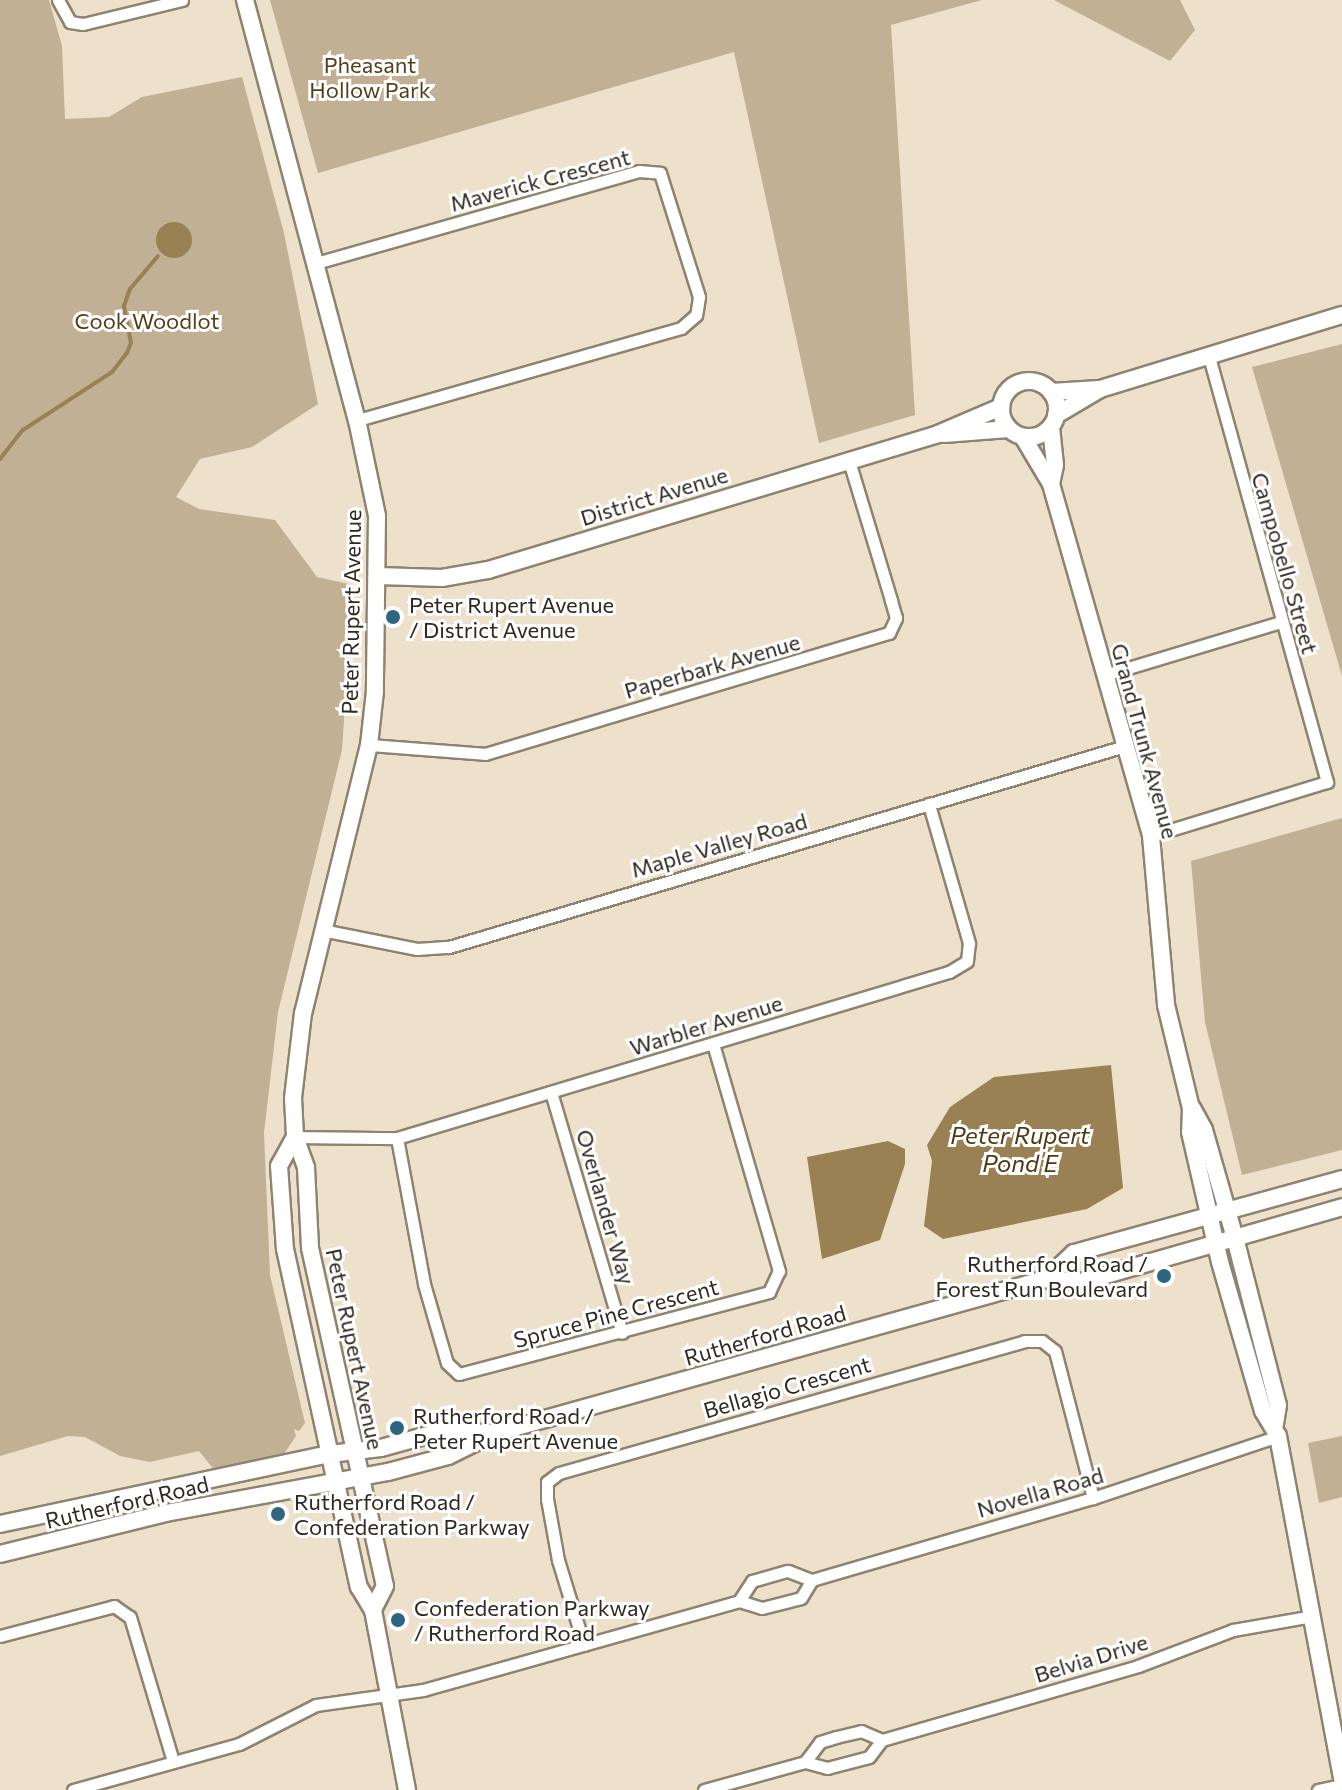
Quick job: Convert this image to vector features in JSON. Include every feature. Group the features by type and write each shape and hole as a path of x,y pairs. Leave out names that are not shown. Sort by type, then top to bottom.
{"street":[{"path":"58,0 70,22 83,24 182,0"},
{"name":"Peter Rupert Avenue","path":"245,0 357,420 377,516 378,576 369,745 303,1013 293,1098 295,1137 306,1168 310,1248 385,1586 373,1610"},
{"name":"Maverick Crescent","path":"316,263 649,172 660,173 669,191 699,297 696,315 681,328 357,420"},
{"path":"1100,389 1038,436 1016,433 1001,407 1006,392 1018,383 1036,382 1051,392 1100,389 1342,315"},
{"name":"Campobello Street","path":"1151,836 1327,782 1208,354"},
{"path":"1051,392 1054,421"},
{"name":"District Avenue","path":"378,576 442,578 488,570 938,434 1001,407"},
{"name":"Grand Trunk Avenue","path":"1051,484 1055,465 1054,421"},
{"name":"Grand Trunk Avenue","path":"1016,433 1051,484 1151,836 1166,1005 1191,1108 1190,1132 1215,1243 1263,1411 1277,1430"},
{"name":"District Avenue","path":"938,434 1016,433"},
{"name":"Paperbark Avenue","path":"369,745 485,754 889,633 896,618 849,461"},
{"path":"1105,675 1281,622"},
{"name":"Maple Valley Road","path":"322,930 417,949 449,947 1125,746"},
{"name":"Warbler Avenue","path":"295,1137 397,1138 949,972 967,961 969,943 929,804"},
{"name":"Spruce Pine Crescent","path":"397,1138 424,1284 452,1370 476,1372 769,1292 777,1283 779,1271 713,1044"},
{"name":"Overlander Way","path":"551,1092 622,1333"},
{"name":"Grand Trunk Avenue","path":"1191,1108 1204,1130 1228,1211 1278,1405 1277,1430"},
{"name":"Peter Rupert Avenue","path":"295,1137 279,1166 285,1249 359,1587 373,1610"},
{"name":"Rutherford Road","path":"1046,1279 1074,1253 1342,1179"},
{"name":"Rutherford Road","path":"0,1554 448,1456 495,1433 1046,1279 1081,1282 1342,1207"},
{"name":"Bellagio Crescent","path":"584,1645 558,1560 547,1499 547,1482 559,1473 1024,1341 1042,1341 1055,1351 1093,1498"},
{"path":"1277,1430 1342,1782 1318,1790"},
{"name":"Novella Road","path":"739,1601 752,1581 788,1571 812,1580 1093,1498 1277,1430"},
{"name":"Rutherford Road","path":"0,1524 439,1432 495,1433"},
{"name":"Novella Road","path":"73,1790 239,1744 316,1705 423,1690 739,1601 762,1608 801,1598 812,1580"},
{"path":"0,1636 114,1606 130,1617 173,1761"},
{"path":"373,1610 407,1790"},
{"name":"Belvia Drive","path":"704,1790 805,1762 827,1768 869,1757 882,1740 1138,1666 1233,1630 1312,1616"},
{"name":"Belvia Drive","path":"805,1762 820,1742 861,1731 882,1740"}],"green space":[{"name":"Cook Woodlot","path":"0,0 49,0 62,46 65,119 109,117 142,97 242,77 284,233 318,404 252,447 200,459 176,497 199,509 275,520 317,577 353,585 342,750 278,1012 264,1133 270,1275 305,1423 299,1431 294,1429 296,1436 271,1473 210,1489 216,1472 199,1451 150,1462 120,1456 85,1437 68,1436 0,1456"},
{"name":"Pheasant Hollow Park","path":"270,0 982,0 891,25 915,415 819,443 734,52 318,173"},
{"path":"1054,0 1180,0 1195,30 1170,61"},
{"path":"1342,344 1342,676 1252,367"},
{"path":"1342,818 1342,1150 1242,1175 1205,1022 1191,861"},
{"path":"1342,1436 1342,1497 1319,1503 1308,1443"}],"water":[{"path":"174,222 187,227 192,240 187,253 174,258 161,253 156,240 161,227"},
{"name":"Peter Rupert Pond E","path":"1111,1065 1123,1188 1087,1209 943,1239 924,1226 932,1161 927,1145 950,1107 994,1077"},
{"path":"888,1141 905,1149 905,1164 880,1240 822,1259 807,1157"}],"waterway":[{"path":"0,459 23,430 112,372 127,353 131,343 124,306 130,289 158,256"}],"place":[{"name":"Peter Rupert Avenue / District Avenue","path":"393,617"},
{"name":"Rutherford Road / Forest Run Boulevard","path":"1164,1276"},
{"name":"Rutherford Road / Peter Rupert Avenue","path":"397,1428"},
{"name":"Rutherford Road / Confederation Parkway","path":"278,1514"},
{"name":"Confederation Parkway / Rutherford Road","path":"398,1620"}]}
